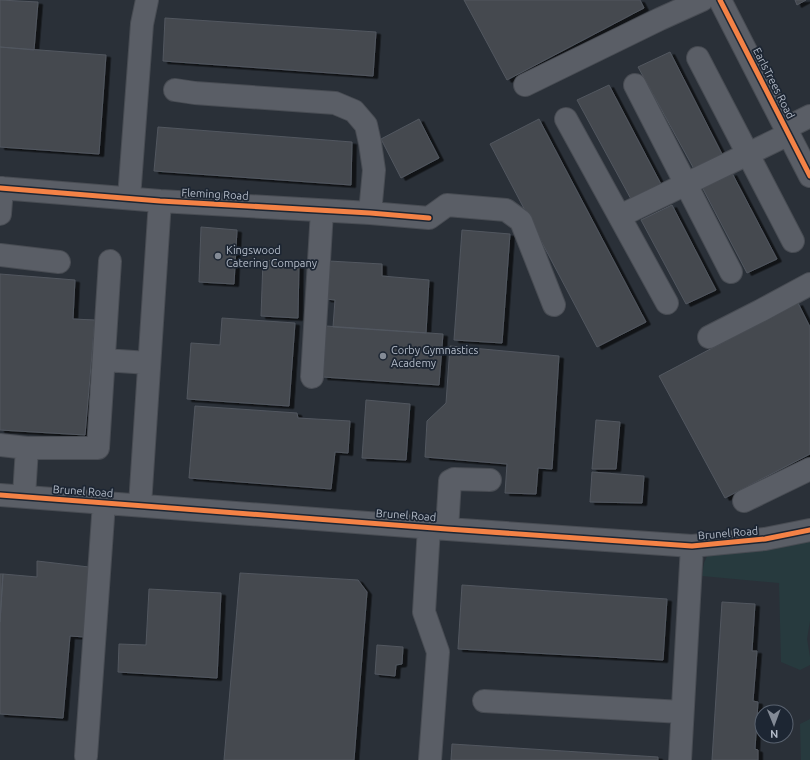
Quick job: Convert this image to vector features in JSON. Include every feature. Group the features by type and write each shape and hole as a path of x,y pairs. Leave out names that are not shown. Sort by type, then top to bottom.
{"street":[{"path":"129,198 142,24 147,0"},
{"path":"525,85 702,0"},
{"name":"EarlsTrees Road","path":"720,0 796,140 810,176"},
{"path":"698,58 793,241"},
{"path":"635,86 731,272"},
{"path":"175,90 195,93 334,103 354,111 366,125 370,143 374,170 370,213"},
{"path":"620,216 748,154 796,140 810,116"},
{"path":"566,119 667,304"},
{"path":"0,214 1,188"},
{"name":"Fleming Road","path":"1,188 160,201 370,213 429,218 447,205 506,210 522,221 554,305"},
{"path":"140,505 160,201"},
{"path":"312,377 322,211"},
{"path":"0,255 59,262"},
{"path":"0,445 27,448 98,448 110,261"},
{"path":"709,337 810,284"},
{"path":"104,360 149,363"},
{"path":"24,496 27,448"},
{"path":"744,501 810,469"},
{"path":"430,760 438,652 424,612 438,528 450,481 454,479 490,480"},
{"name":"Brunel Road","path":"0,495 692,546 765,539 810,530"},
{"path":"86,756 104,503"},
{"path":"680,760 692,546"},
{"path":"484,701 682,712"}],"green space":[{"path":"810,541 810,621 807,639 810,665 800,670 781,662 779,583 702,576 704,563 708,554 758,551"},
{"path":"810,719 810,760 801,760 800,724"}],"building":[{"path":"0,0 38,2 34,50 0,47"},
{"path":"464,0 640,0 644,8 507,80"},
{"path":"795,0 806,0 797,5"},
{"path":"165,18 376,32 373,76 163,61"},
{"path":"0,47 106,55 99,154 0,147"},
{"path":"670,52 722,154 694,169 638,67"},
{"path":"609,85 662,186 632,201 577,100"},
{"path":"419,119 439,158 401,178 381,139"},
{"path":"539,119 646,322 597,347 490,144"},
{"path":"158,127 352,142 351,185 154,171"},
{"path":"732,173 777,259 747,273 702,187"},
{"path":"672,205 716,290 686,304 641,220"},
{"name":"Kingswood Catering Company","path":"201,227 237,230 234,284 199,282"},
{"path":"462,230 510,234 502,343 454,340"},
{"path":"263,260 299,263 298,318 261,316"},
{"name":"Corby Gymnastics Academy","path":"329,261 382,264 382,276 429,280 426,333 333,327 335,300 326,299"},
{"path":"0,274 75,280 73,319 95,320 85,435 0,430"},
{"path":"798,303 810,327 810,454 725,498 659,376"},
{"path":"222,318 295,323 289,406 187,399 191,343 220,345"},
{"name":"Corby Gymnastics Academy","path":"326,326 443,334 439,385 323,377"},
{"path":"450,346 559,356 552,469 538,468 536,494 505,493 507,464 425,457 427,421 446,403"},
{"path":"366,400 410,404 406,460 362,458"},
{"path":"195,406 297,413 298,418 350,421 348,453 335,452 331,489 189,478"},
{"path":"596,420 620,422 616,469 592,469"},
{"path":"592,472 644,476 642,503 590,502"},
{"path":"37,561 89,567 85,637 70,636 63,718 0,714 0,622 3,574 37,577"},
{"path":"240,573 358,580 367,592 354,760 224,760"},
{"path":"0,574 3,574 0,622"},
{"path":"462,585 667,599 663,660 458,649"},
{"path":"149,589 221,593 217,678 118,672 119,644 146,645"},
{"path":"722,602 755,604 752,651 757,651 753,701 758,702 758,704 754,704 754,744 755,744 755,749 758,750 758,760 712,760"},
{"path":"377,645 403,647 402,664 396,665 395,676 375,674"},
{"path":"452,744 658,757 658,760 451,760"}],"cycle path":[{"path":"720,0 810,176"},
{"path":"0,188 160,201 370,213 429,218"},
{"path":"0,495 692,546 765,539 810,530"}],"place":[{"name":"Kingswood Catering Company","path":"218,256"},
{"name":"Corby Gymnastics Academy","path":"383,356"}]}
